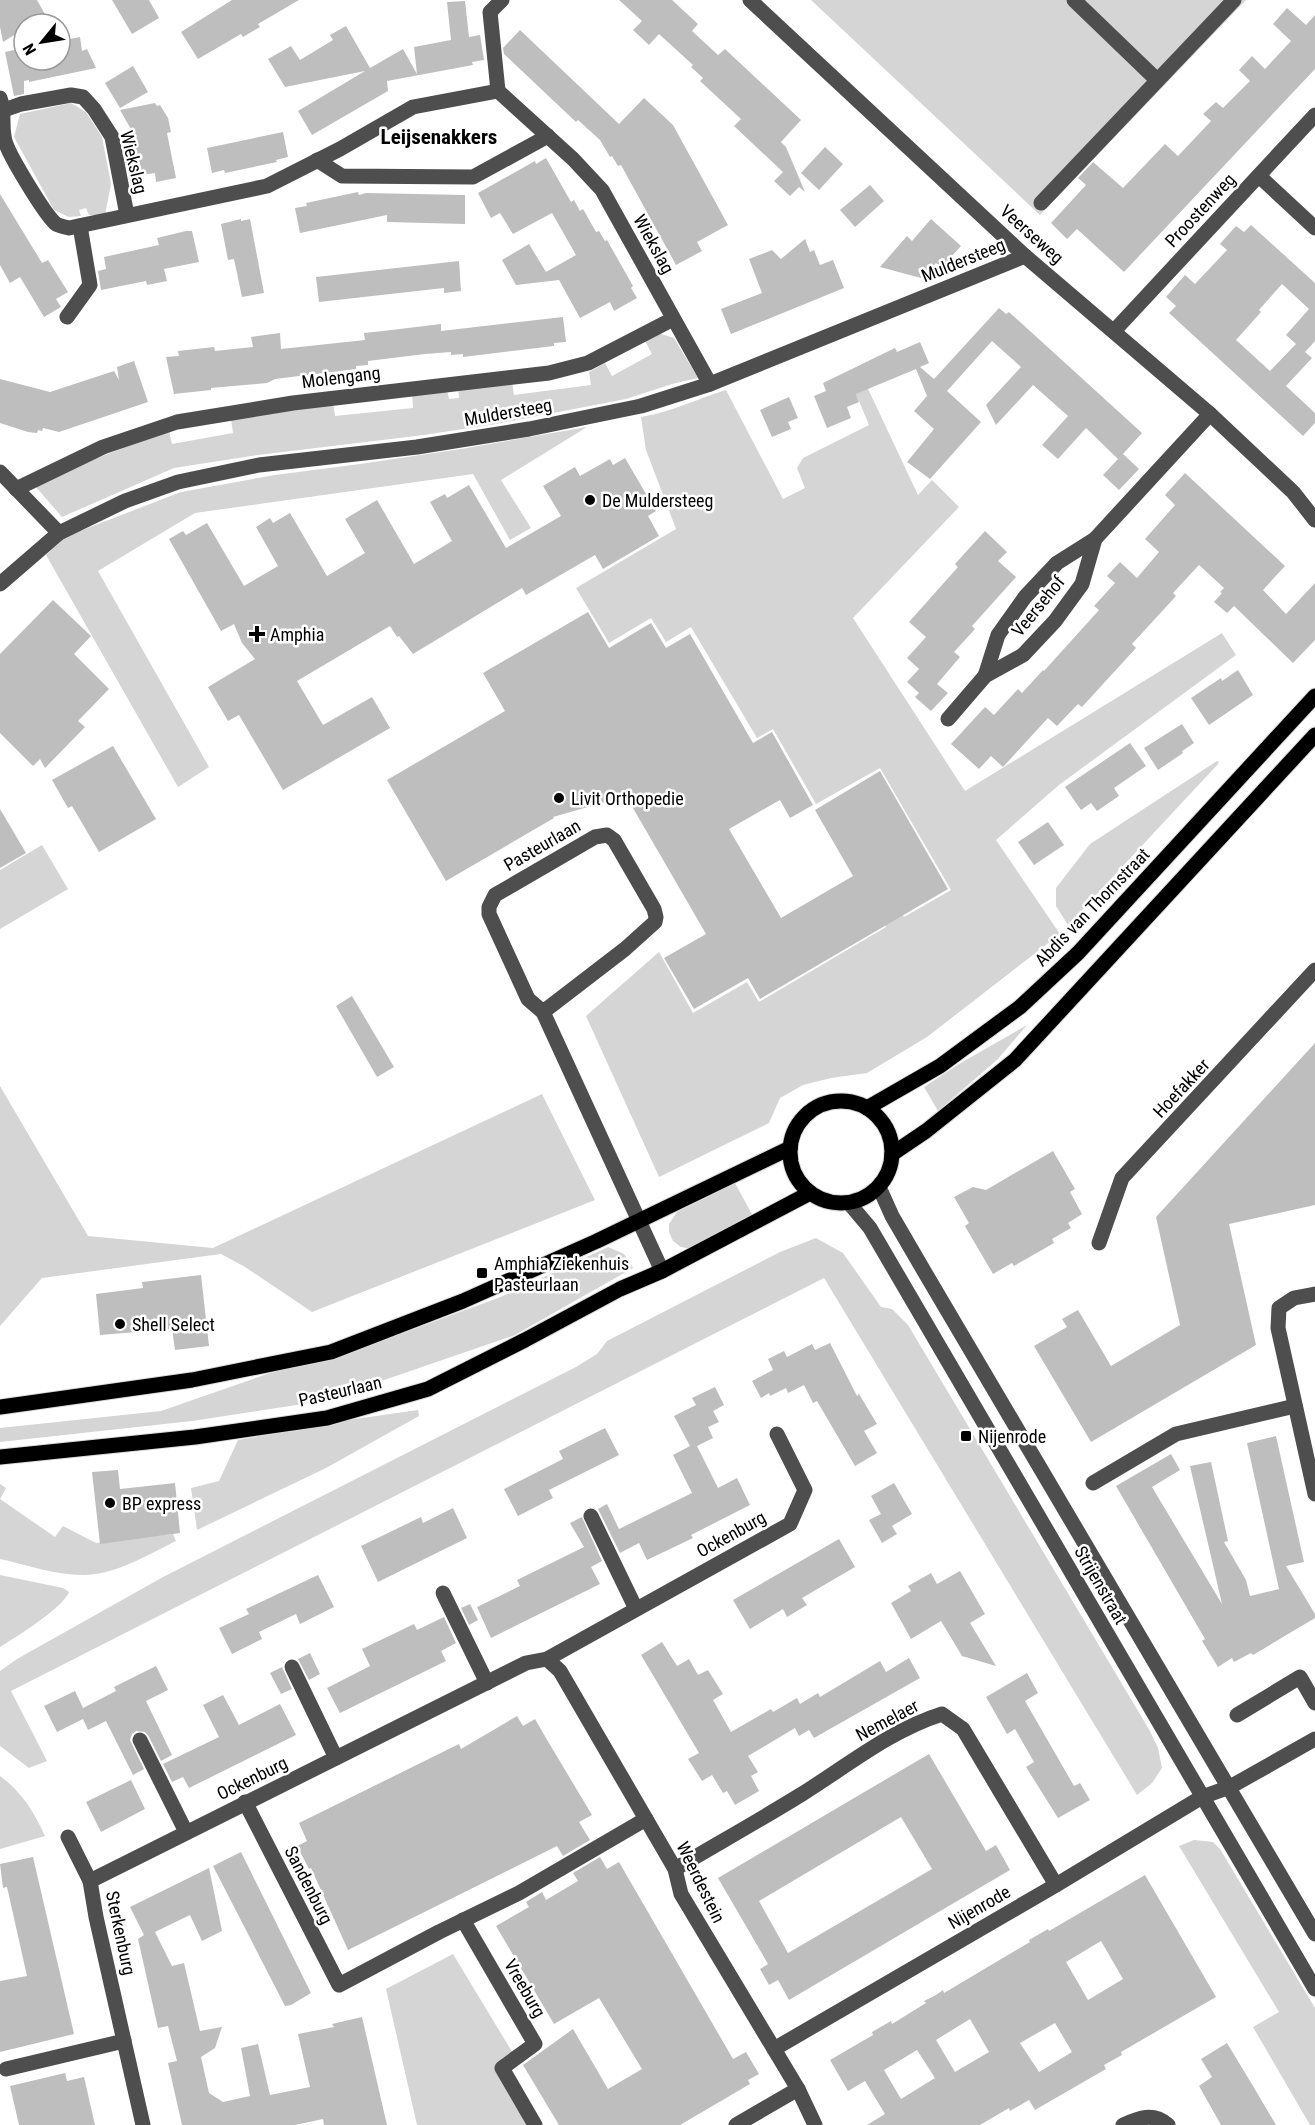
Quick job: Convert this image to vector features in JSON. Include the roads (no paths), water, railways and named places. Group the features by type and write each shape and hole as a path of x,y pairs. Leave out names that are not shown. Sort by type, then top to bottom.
{"main road":[{"name":"Abdis van Thornstraat","path":"867,1107 940,1066 1020,1007 1078,953 1315,696"},
{"path":"892,1154 926,1131 1015,1060 1315,735"},
{"path":"833,1101 851,1101 867,1107 881,1119 890,1136 891,1166 879,1187 860,1200 835,1203 822,1200 810,1193 798,1181 791,1165 790,1148 794,1131 803,1117 817,1106 833,1101"},
{"path":"0,1407 192,1380 331,1352 463,1301 640,1222 790,1148"},
{"name":"Pasteurlaan","path":"0,1457 195,1437 338,1415 428,1389 810,1193"}],"street":[{"path":"498,91 490,12 502,0"},
{"name":"Veerseweg","path":"750,0 1025,256 1210,414 1293,492 1315,520"},
{"path":"1074,0 1157,80"},
{"path":"1041,203 1231,1"},
{"name":"Wiekslag","path":"127,215 112,137 94,109 83,97 70,94 21,104 2,104 2,126 6,144 45,211 58,225 69,228 267,186 413,107 498,91 548,136 602,190 710,384"},
{"name":"Proostenweg","path":"1114,331 1315,115"},
{"path":"317,160 342,176 473,177 548,136"},
{"path":"1259,176 1315,228"},
{"path":"67,317 90,285 80,226"},
{"name":"Muldersteeg","path":"0,585 58,533 125,501 178,482 259,465 417,447 529,429 641,406 710,384 1025,256"},
{"name":"Molengang","path":"16,489 103,447 177,422 293,403 549,373 588,363 673,320"},
{"name":"Veersehof","path":"985,676 998,635 1024,597 1057,563 1095,539 1210,414"},
{"path":"0,472 58,533"},
{"name":"Veerseweg","path":"1293,492 1315,505"},
{"name":"Veersehof","path":"948,719 985,676 1023,655 1055,621 1082,584 1095,539"},
{"name":"Pasteurlaan","path":"543,1012 625,949 655,922 654,909 614,840 607,835 595,837 495,895 491,901 489,914 528,999 543,1012 662,1270"},
{"name":"Hoefakker","path":"1100,1243 1122,1178 1314,972"},
{"name":"Strijenstraat","path":"879,1187 892,1216 1315,1934"},
{"name":"Strijenstraat","path":"849,1203 870,1228 1315,1989"},
{"path":"1315,1294 1294,1298 1278,1308 1278,1328 1315,1494"},
{"path":"1093,1483 1176,1434 1295,1406"},
{"name":"Ockenburg","path":"90,1881 526,1663 547,1659 790,1524 805,1490 777,1434"},
{"path":"591,1516 636,1609"},
{"path":"443,1593 487,1683"},
{"name":"Weerdestein","path":"547,1659 560,1671 675,1869 681,1894 798,2089 815,2125"},
{"path":"292,1666 336,1758"},
{"path":"1238,1715 1300,1677 1315,1703"},
{"name":"Nemelaer","path":"675,1869 803,1794 919,1721 942,1714 963,1729 1056,1885"},
{"name":"Nijenrode","path":"774,2049 1202,1797 1230,1787 1315,1738"},
{"path":"140,1740 186,1832"},
{"name":"Sandenburg","path":"245,1802 339,1986 463,1920"},
{"path":"463,1920 519,1893 646,1819"},
{"name":"Sterkenburg","path":"68,1837 90,1881 96,1917 144,2125"},
{"name":"Vreeburg","path":"463,1920 535,2044 502,2068 535,2125"},
{"path":"6,2069 124,2041"},
{"path":"736,2125 798,2089"},
{"path":"1122,2125 1148,2116 1160,2118 1168,2125"}],"place":[{"name":"De Muldersteeg","path":"590,500"},
{"name":"Amphia","path":"257,634"},
{"name":"Livit Orthopedie","path":"559,798"},
{"name":"Amphia Ziekenhuis Pasteurlaan","path":"482,1273"},
{"name":"Shell Select","path":"120,1324"},
{"name":"Nijenrode","path":"966,1436"},
{"name":"BP express","path":"110,1503"}],"district":[{"name":"Leijsenakkers","path":"439,137"}]}
